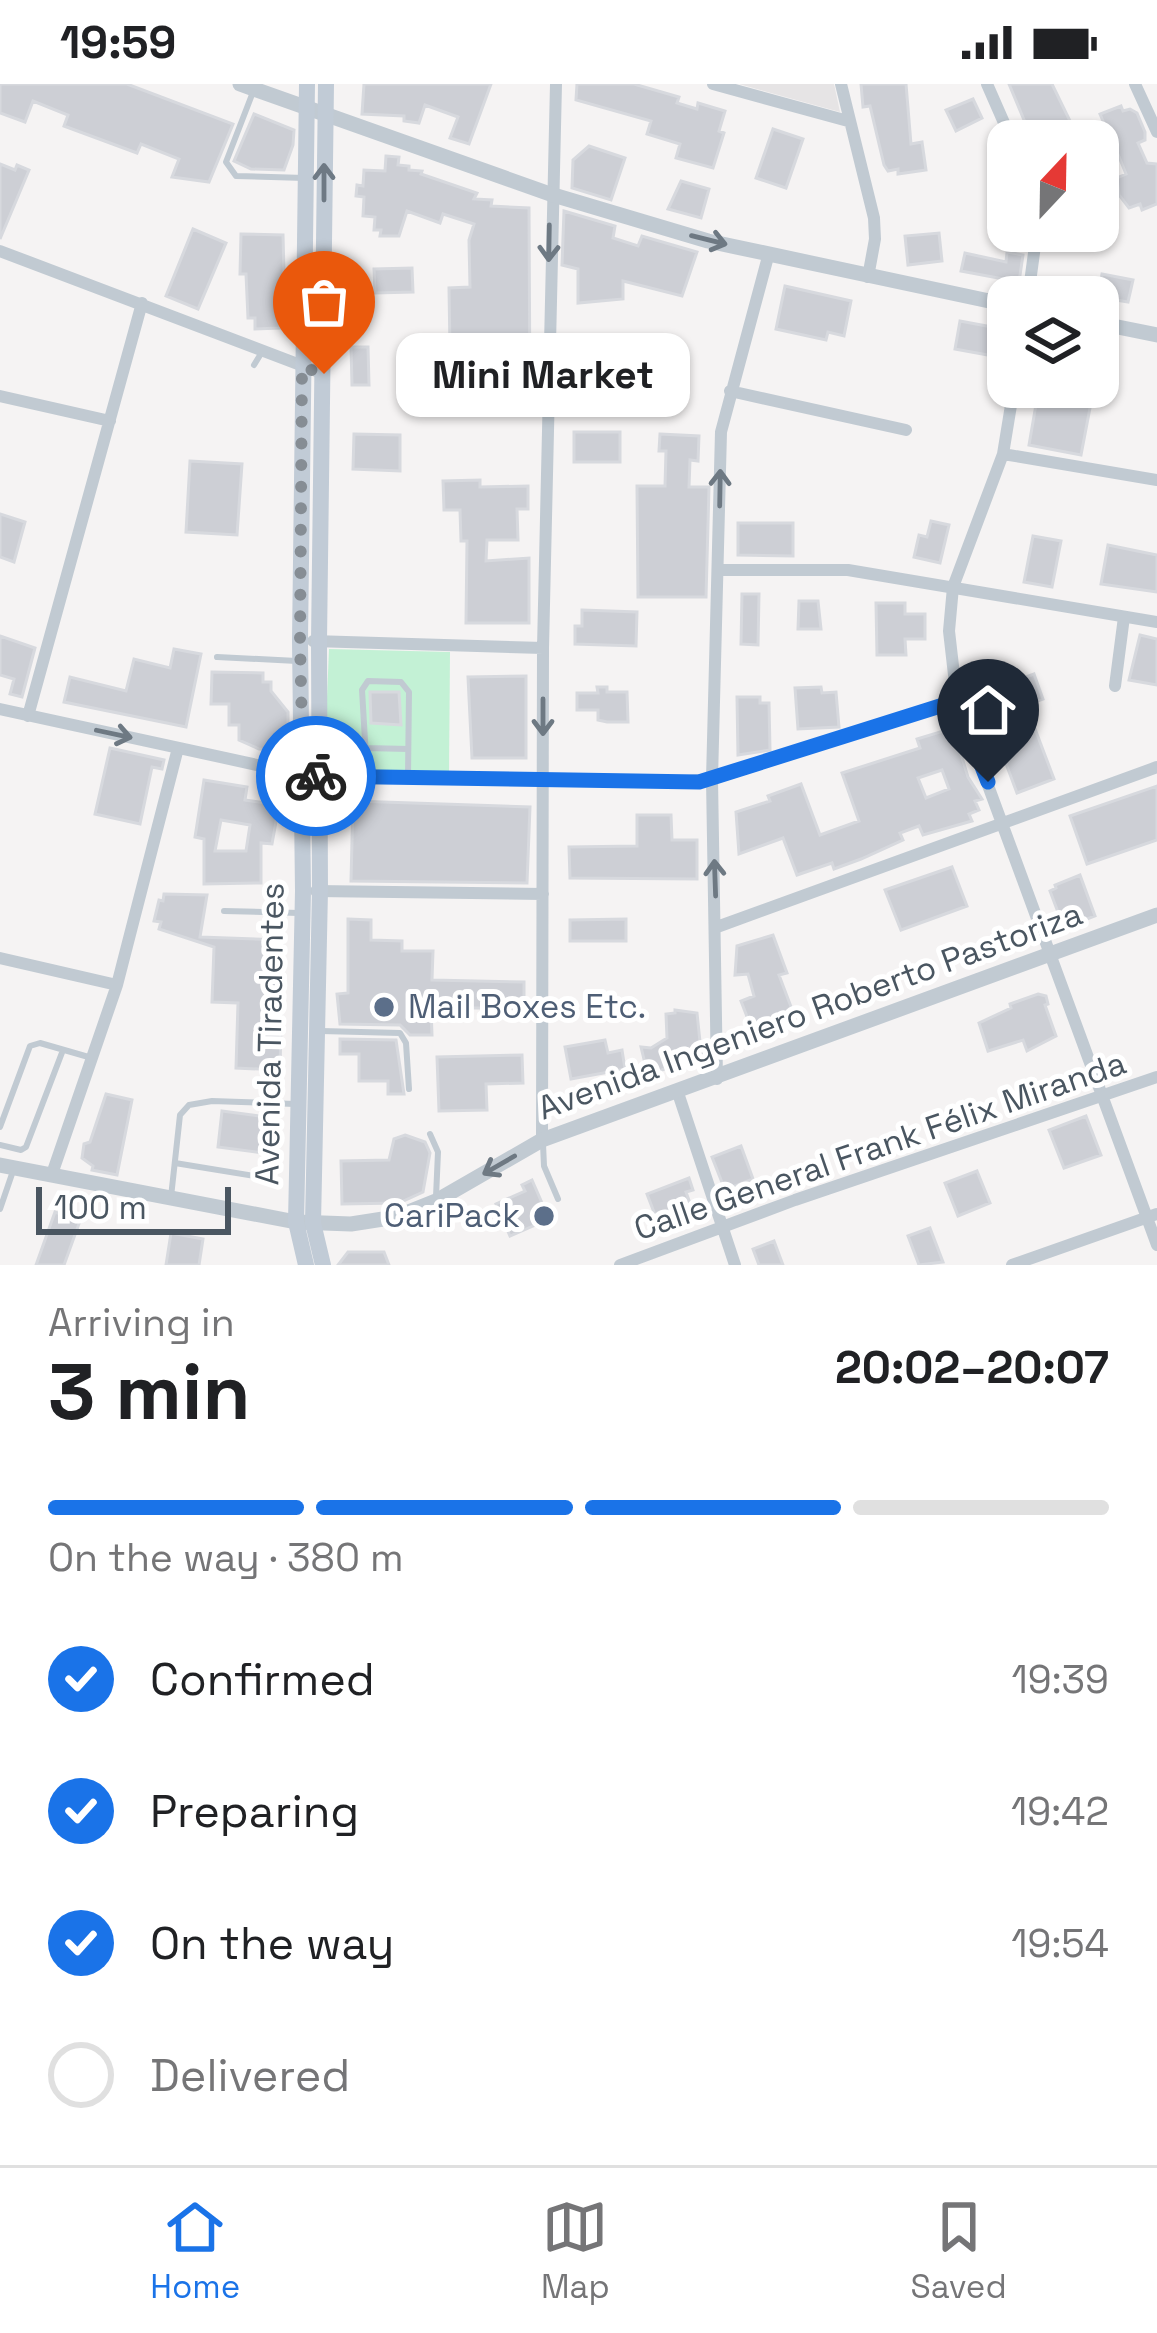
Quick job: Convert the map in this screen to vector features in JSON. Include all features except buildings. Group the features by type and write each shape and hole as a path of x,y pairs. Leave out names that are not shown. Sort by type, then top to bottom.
{"main road":[{"name":"Avenida Tiradentes","path":"307,84 296,537 309,641 300,662 312,776"},
{"name":"Avenida Tiradentes","path":"323,1265 305,1222 317,1031 309,641 324,374 326,84"},
{"name":"Avenida Tiradentes","path":"306,1265 299,1105 303,913 312,891"}],"street":[{"path":"542,1140 543,648 556,84"},
{"path":"713,84 848,121"},
{"path":"841,84 874,218 868,277"},
{"path":"987,84 1003,120"},
{"path":"1135,84 1157,132"},
{"path":"247,86 550,194 708,241 987,301"},
{"path":"0,250 324,374"},
{"path":"717,1078 712,779 722,432 769,253"},
{"path":"28,716 142,303"},
{"path":"1119,327 1157,335"},
{"path":"730,391 906,430"},
{"path":"0,396 110,421"},
{"path":"1011,408 1003,454 953,587 949,631 956,701 1004,822 1048,955 1153,1216 1157,1245"},
{"path":"1003,454 1157,480"},
{"path":"719,570 848,570 1157,622"},
{"path":"1114,686 1124,617"},
{"path":"309,641 543,648"},
{"path":"0,709 312,776 544,782 712,779 956,701"},
{"path":"52,1174 117,985 178,748"},
{"path":"717,927 1157,766"},
{"path":"312,891 543,893"},
{"name":"Avenida Ingeniero Roberto Pastoriza","path":"7,1166 305,1222 351,1224 396,1217 436,1201 542,1140 1157,914"},
{"path":"0,958 117,985"},
{"name":"Calle General Frank Félix Miranda","path":"620,1265 1157,1077"},
{"path":"678,1093 735,1265"},
{"path":"1012,1265 1153,1216"}],"lane":[{"path":"247,86 226,162 236,176 306,178"},
{"path":"254,365 262,352"},
{"path":"217,657 300,662"},
{"path":"367,778 362,690 368,681 381,680 407,686 408,779"},
{"path":"366,748 408,748"},
{"path":"224,910 303,913"},
{"path":"317,1031 397,1031 406,1043 409,1089"},
{"path":"0,1127 30,1046 40,1043 92,1058"},
{"path":"0,1145 21,1150 28,1145 63,1050"},
{"path":"170,1197 180,1115 189,1105 212,1101 299,1105"},
{"path":"175,1163 273,1179 278,1104"},
{"path":"430,1134 439,1152 436,1201"},
{"path":"542,1140 544,1166 559,1199"},
{"path":"0,1210 7,1166"}],"shaded area":[{"path":"739,84 834,84 840,112"}],"green space":[{"path":"329,649 450,652 449,773 324,771"}],"way so far":[{"path":"316,776 303,776 302,367 324,374"}],"place":[{"name":"Mini Market","path":"324,374"},
{"name":"Mail Boxes Etc.","path":"384,1007"},
{"name":"CariPack","path":"544,1216"}],"route":[{"path":"316,776 699,782 956,701 988,782"}]}
